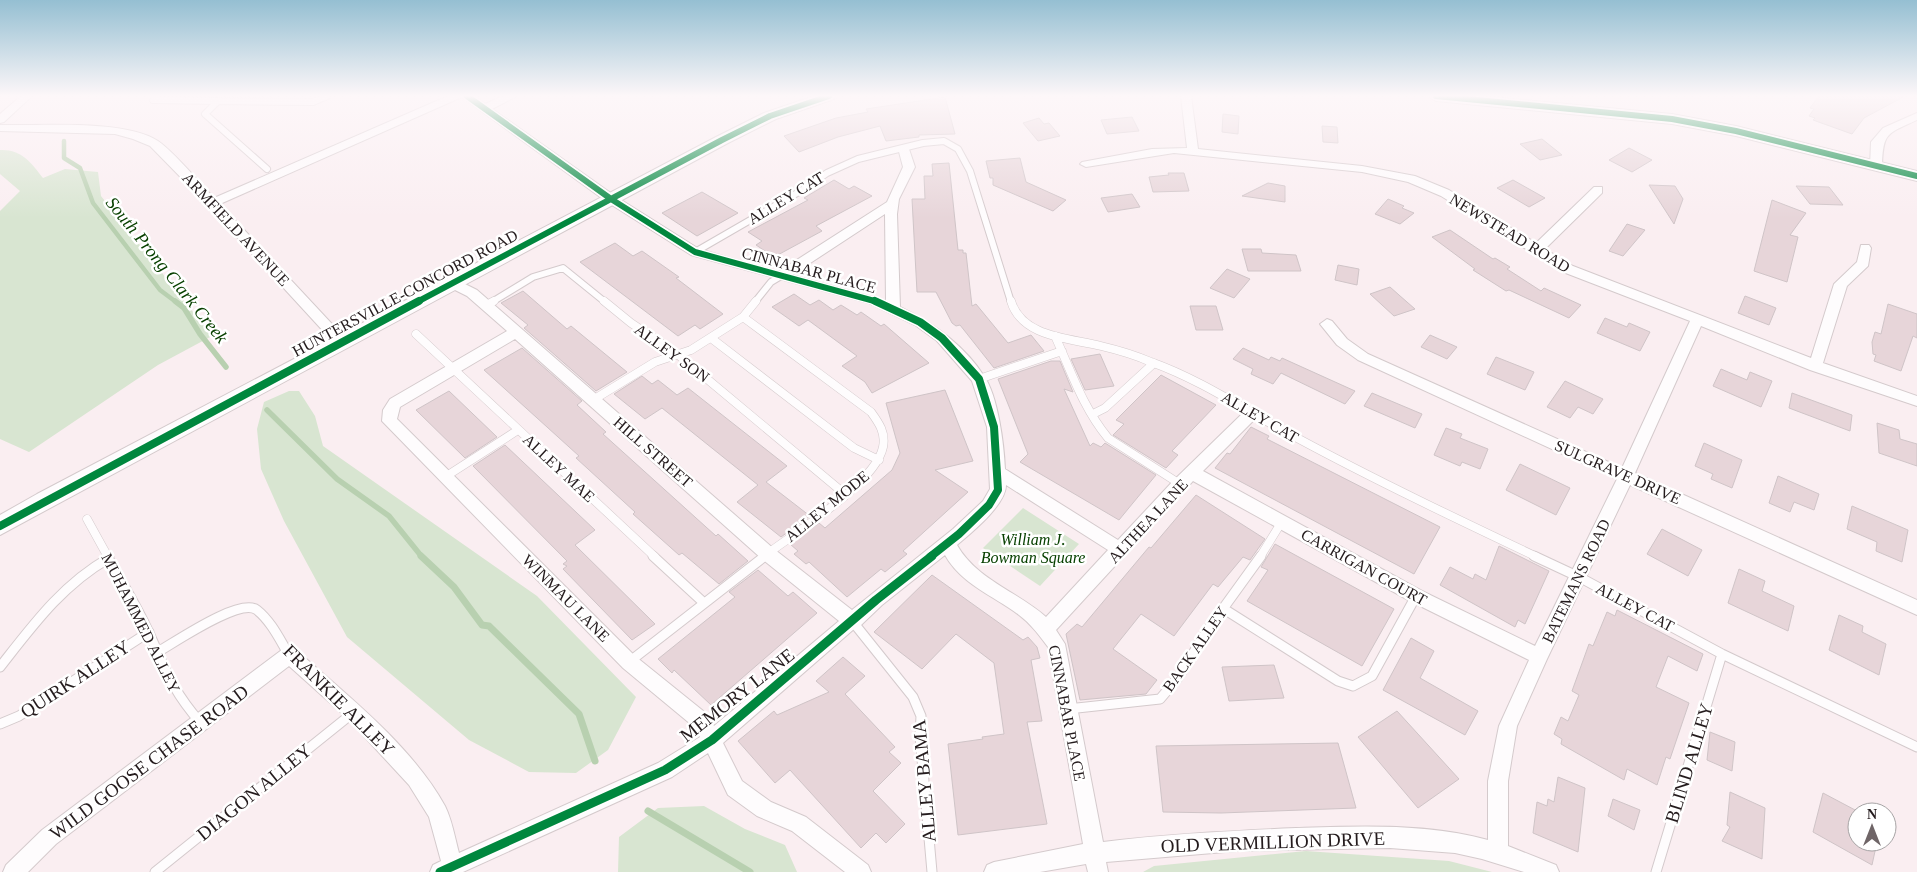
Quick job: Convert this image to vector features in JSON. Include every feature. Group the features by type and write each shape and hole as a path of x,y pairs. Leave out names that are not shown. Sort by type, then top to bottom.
{"main road":[{"name":"HUNTERSVILLE-CONCORD ROAD","path":"0,526 341,342 730,137"},
{"path":"1759,137 1917,176"}],"street":[{"name":"ARMFIELD AVENUE","path":"138,137 154,144 209,199 341,342"},
{"path":"209,199 267,168 340,137"},
{"path":"209,199 359,137"},
{"name":"CINNABAR PLACE","path":"524,137 610,199 695,252 873,300 920,322 942,338 979,379 994,426 998,490 989,505 947,543 960,562 980,580 1036,619 1046,629 1056,644 1096,862"},
{"path":"1191,137 1193,152"},
{"path":"1876,166 1877,142 1881,137"},
{"path":"893,310 892,204 909,167 904,148"},
{"name":"NEWSTEAD ROAD","path":"1086,164 1114,162 1164,150 1362,169 1411,179 1445,193 1535,250 1585,276 1815,366 1917,401"},
{"path":"1535,250 1547,241 1598,190"},
{"path":"781,276 892,204"},
{"path":"1815,366 1841,284 1863,263 1865,248"},
{"name":"HILL STREET","path":"452,283 472,293 768,554 853,622"},
{"name":"BATEMANS ROAD","path":"1498,853 1498,781 1508,726 1697,320"},
{"name":"SULGRAVE DRIVE","path":"1327,324 1342,342 1363,356 1917,608"},
{"name":"WINMAU LANE","path":"516,332 395,403 390,410 389,420 629,662 700,720 712,740 720,762 735,788 764,809 800,824 860,872"},
{"name":"ALTHEA LANE","path":"1046,629 1180,484 1251,414"},
{"path":"998,472 1121,550"},
{"name":"CARRIGAN COURT","path":"1193,473 1281,523 1319,540 1416,596 1539,656"},
{"name":"MEMORY LANE","path":"447,869 665,770 712,740 853,622 876,600 947,543"},
{"name":"FRANKIE ALLEY","path":"289,655 354,712 416,778 438,813 447,869"},
{"name":"WILD GOOSE CHASE ROAD","path":"13,872 49,837 289,655"},
{"name":"OLD VERMILLION DRIVE","path":"994,872 1096,862 1134,847 1358,837 1442,841 1498,853 1549,872"}],"lane":[{"path":"231,137 267,168"},
{"name":"ALLEY CAT","path":"695,252 804,189 827,173 858,159 924,143 944,141 958,149 969,168 1014,311 1034,328 1055,336 1112,348 1154,363 1236,402 1251,414 1370,477 1579,577 1722,654 1917,747"},
{"name":"ALLEY SON","path":"486,305 530,280 555,269 563,268 631,323 676,353 846,495"},
{"path":"593,400 655,362 676,353 691,350 743,318 770,282 781,276"},
{"name":"ALLEY MODE","path":"629,662 703,602 846,495 866,477 879,460 884,432 878,419 743,318"},
{"name":"ALLEY MAE","path":"416,334 703,602"},
{"path":"1055,336 1084,403 1093,414 1102,431 1108,438 1180,484"},
{"path":"711,338 854,448 879,460"},
{"path":"979,379 1062,351"},
{"path":"1093,414 1105,408 1154,363"},
{"path":"445,477 518,430"},
{"name":"MUHAMMED ALLEY","path":"87,519 150,632 156,653 167,677 183,703 200,722"},
{"name":"BACK ALLEY","path":"1068,709 1160,699 1168,691 1264,553 1281,523"},
{"path":"0,667 55,596 88,568 109,558"},
{"path":"1224,609 1338,681 1353,686 1372,676 1416,596"},
{"name":"FRANKIE ALLEY","path":"156,653 219,617 243,607 256,608 289,655"},
{"name":"ALLEY BAMA","path":"853,622 913,697 921,716 920,736 932,872"},
{"name":"QUIRK ALLEY","path":"0,724 19,716 150,632"},
{"name":"BLIND ALLEY","path":"1656,872 1722,654"},
{"name":"DIAGON ALLEY","path":"155,872 354,712"}],"green space":[{"path":"0,150 20,154 30,162 43,178 65,169 98,172 101,196 212,336 158,365 29,452 0,439 0,211 20,191 0,174"},
{"path":"289,391 299,391 315,416 323,446 537,596 636,697 608,750 576,773 529,772 469,740 347,637 284,521 261,469 257,429 264,402"},
{"name":"William J. Bowman Square","path":"1023,508 1079,544 1040,586 983,548"},
{"path":"704,806 745,829 785,845 797,872 618,872 619,837 658,808"},
{"path":"1306,851 1449,861 1492,872 1143,872 1154,866"}],"building":[{"path":"785,137 839,137 838,137 799,152"},
{"path":"884,137 919,137 919,137 886,141"},
{"path":"1034,137 1057,137 1038,141"},
{"path":"1323,137 1338,137 1338,143 1323,142"},
{"path":"1542,139 1562,155 1540,160 1520,144"},
{"path":"1629,148 1652,160 1632,172 1609,160"},
{"path":"1020,158 1026,182 1066,200 1053,211 993,185 993,178 990,178 986,161"},
{"path":"949,163 958,250 963,250 963,253 966,253 972,306 976,304 1008,343 1031,335 1044,351 994,368 960,325 956,326 952,323 936,292 917,292 912,199 925,199 924,176 933,176 932,164"},
{"path":"1168,173 1184,173 1189,191 1153,192 1149,177 1169,175"},
{"path":"834,180 849,189 854,186 872,196 816,226 822,231 774,257 756,245 762,241 748,232 808,200 804,198"},
{"path":"1513,180 1545,198 1529,207 1497,188"},
{"path":"1268,183 1285,186 1285,202 1242,196"},
{"path":"1649,185 1675,186 1683,199 1674,224"},
{"path":"1796,186 1829,187 1843,205 1810,204"},
{"path":"702,192 738,213 697,236 662,213"},
{"path":"1132,194 1140,207 1108,212 1101,198"},
{"path":"1388,199 1414,213 1400,224 1375,214"},
{"path":"1772,200 1806,213 1790,235 1798,237 1787,282 1754,271"},
{"path":"1627,224 1645,230 1623,256 1609,251"},
{"path":"1450,230 1493,259 1495,258 1510,267 1507,269 1541,291 1544,288 1581,305 1569,318 1509,290 1506,291 1473,270 1475,269 1432,237"},
{"path":"615,243 633,256 642,251 679,277 676,278 723,314 700,329 695,325 678,336 580,262"},
{"path":"1242,249 1261,249 1262,253 1296,255 1301,271 1248,271"},
{"path":"1338,265 1359,269 1357,285 1335,280"},
{"path":"1227,269 1250,279 1234,298 1210,288"},
{"path":"1390,287 1415,309 1394,316 1370,294"},
{"path":"523,291 567,329 571,326 627,372 596,391 524,328 528,325 501,303"},
{"path":"794,294 810,305 819,300 833,310 841,305 857,315 861,312 881,326 884,324 929,363 872,393 865,382 842,366 857,356 808,320 799,326 772,307"},
{"path":"1745,296 1776,308 1769,325 1738,313"},
{"path":"1888,304 1917,314 1917,338 1913,336 1901,371 1874,361 1876,355 1873,354 1872,342 1875,332 1881,334"},
{"path":"1190,306 1216,306 1223,330 1196,330"},
{"path":"1605,318 1627,327 1629,323 1650,332 1640,351 1597,333"},
{"path":"1430,335 1457,347 1447,359 1421,347"},
{"path":"522,348 582,401 577,405 606,432 603,434 716,536 718,534 748,561 719,584 682,553 679,555 633,514 635,512 576,458 579,456 484,370"},
{"path":"1243,348 1269,360 1271,357 1280,361 1282,358 1355,391 1345,404 1281,373 1273,384 1251,374 1253,369 1233,359"},
{"path":"1100,354 1114,386 1085,390 1071,359"},
{"path":"1496,357 1534,372 1525,390 1487,374"},
{"path":"1051,361 1060,361 1073,392 1064,389 1090,446 1093,443 1101,447 1105,443 1156,475 1119,520 1020,462 1028,454 998,379"},
{"path":"1721,369 1747,380 1750,372 1772,381 1761,407 1713,386"},
{"path":"1161,375 1216,405 1172,451 1178,455 1166,468 1113,435 1124,424 1116,420"},
{"path":"642,376 652,384 658,380 677,395 688,388 787,466 766,482 810,516 781,537 737,502 758,485 662,408 645,419 614,394"},
{"path":"1565,381 1603,399 1593,414 1578,407 1570,418 1547,407"},
{"path":"945,390 973,461 935,470 968,492 903,551 907,554 885,572 881,569 847,597 809,562 806,564 794,554 798,551 790,544 819,523 825,528 892,470 900,453 886,403"},
{"path":"449,391 497,437 465,458 416,410"},
{"path":"1372,393 1422,414 1415,428 1364,406"},
{"path":"1792,393 1852,415 1850,431 1789,408"},
{"path":"1877,423 1899,430 1900,439 1917,444 1917,466 1879,453"},
{"path":"1251,427 1269,436 1267,439 1440,527 1414,574 1215,468 1227,453 1230,454"},
{"path":"1446,428 1462,434 1460,438 1488,449 1480,469 1462,462 1460,466 1434,455"},
{"path":"1704,443 1742,460 1732,488 1711,479 1713,474 1695,466"},
{"path":"505,445 595,530 575,545 655,624 632,640 563,569 567,566 563,564 567,561 473,466"},
{"path":"1520,464 1570,488 1556,515 1506,490"},
{"path":"1778,476 1819,494 1814,510 1794,502 1790,512 1769,503"},
{"path":"1196,495 1265,539 1250,560 1243,557 1218,587 1213,584 1174,636 1141,614 1113,649 1157,680 1146,694 1080,700 1066,634 1077,624 1082,627 1149,547 1151,548"},
{"path":"1852,506 1908,530 1902,562 1876,551 1877,542 1847,529"},
{"path":"1662,529 1702,550 1688,576 1647,554"},
{"path":"1275,544 1394,609 1362,666 1247,601 1268,570 1261,567"},
{"path":"1499,546 1549,571 1525,624 1518,620 1515,627 1440,585 1450,567 1473,579 1475,574 1486,580"},
{"path":"1739,569 1765,581 1762,591 1794,606 1788,631 1728,603"},
{"path":"758,570 788,596 793,592 817,613 711,705 674,670 672,673 658,659 735,597 729,592"},
{"path":"932,575 1023,640 1028,637 1037,647 1040,658 1031,660 1042,721 1027,722 1047,824 958,835 948,744 1004,734 994,663 956,634 922,669 874,632"},
{"path":"1617,610 1703,654 1697,671 1668,656 1656,687 1689,703 1670,759 1666,757 1657,785 1627,769 1624,780 1561,744 1562,739 1554,734 1561,717 1568,721 1579,695 1572,691 1589,644 1593,646 1607,612 1615,616"},
{"path":"1839,615 1863,626 1862,632 1886,644 1879,675 1829,650"},
{"path":"1411,638 1434,651 1420,678 1478,711 1465,735 1383,690"},
{"path":"843,657 865,676 845,694 895,747 889,752 901,763 873,791 905,824 886,843 876,833 861,848 790,770 775,783 738,741 774,711 777,715 829,692 816,681"},
{"path":"1274,665 1284,698 1229,701 1222,667"},
{"path":"1397,711 1459,779 1418,808 1358,737"},
{"path":"1710,732 1735,742 1732,771 1707,760"},
{"path":"1338,743 1356,808 1221,813 1163,812 1156,746"},
{"path":"1558,777 1585,788 1578,852 1533,833 1537,802 1547,806 1548,799 1554,802"},
{"path":"1730,792 1765,808 1762,859 1722,841 1730,827 1727,825"},
{"path":"1823,793 1847,806 1847,851 1813,832"},
{"path":"1613,799 1640,810 1634,830 1608,816"},
{"path":"1849,852 1875,852 1872,865"}],"waterway":[{"name":"South Prong Clark Creek","path":"64,141 64,158 80,168 93,203 160,290 176,302"},
{"name":"South Prong Clark Creek","path":"175,301 184,308 200,334 226,367"},
{"name":"South Prong Clark Creek","path":"267,410 337,479 389,516 422,557"},
{"name":"South Prong Clark Creek","path":"422,557 454,587 482,625 489,626 579,714 595,761"},
{"name":"South Prong Clark Creek","path":"648,811 750,872"}],"cycle path":[{"path":"440,872 665,770 712,740 876,600 959,534 989,505 998,490 994,427 979,379 942,338 920,322 873,300 759,271 695,252 611,199 524,137"},
{"path":"0,526 45,500 729,137"},
{"path":"1759,137 1917,176"}]}
